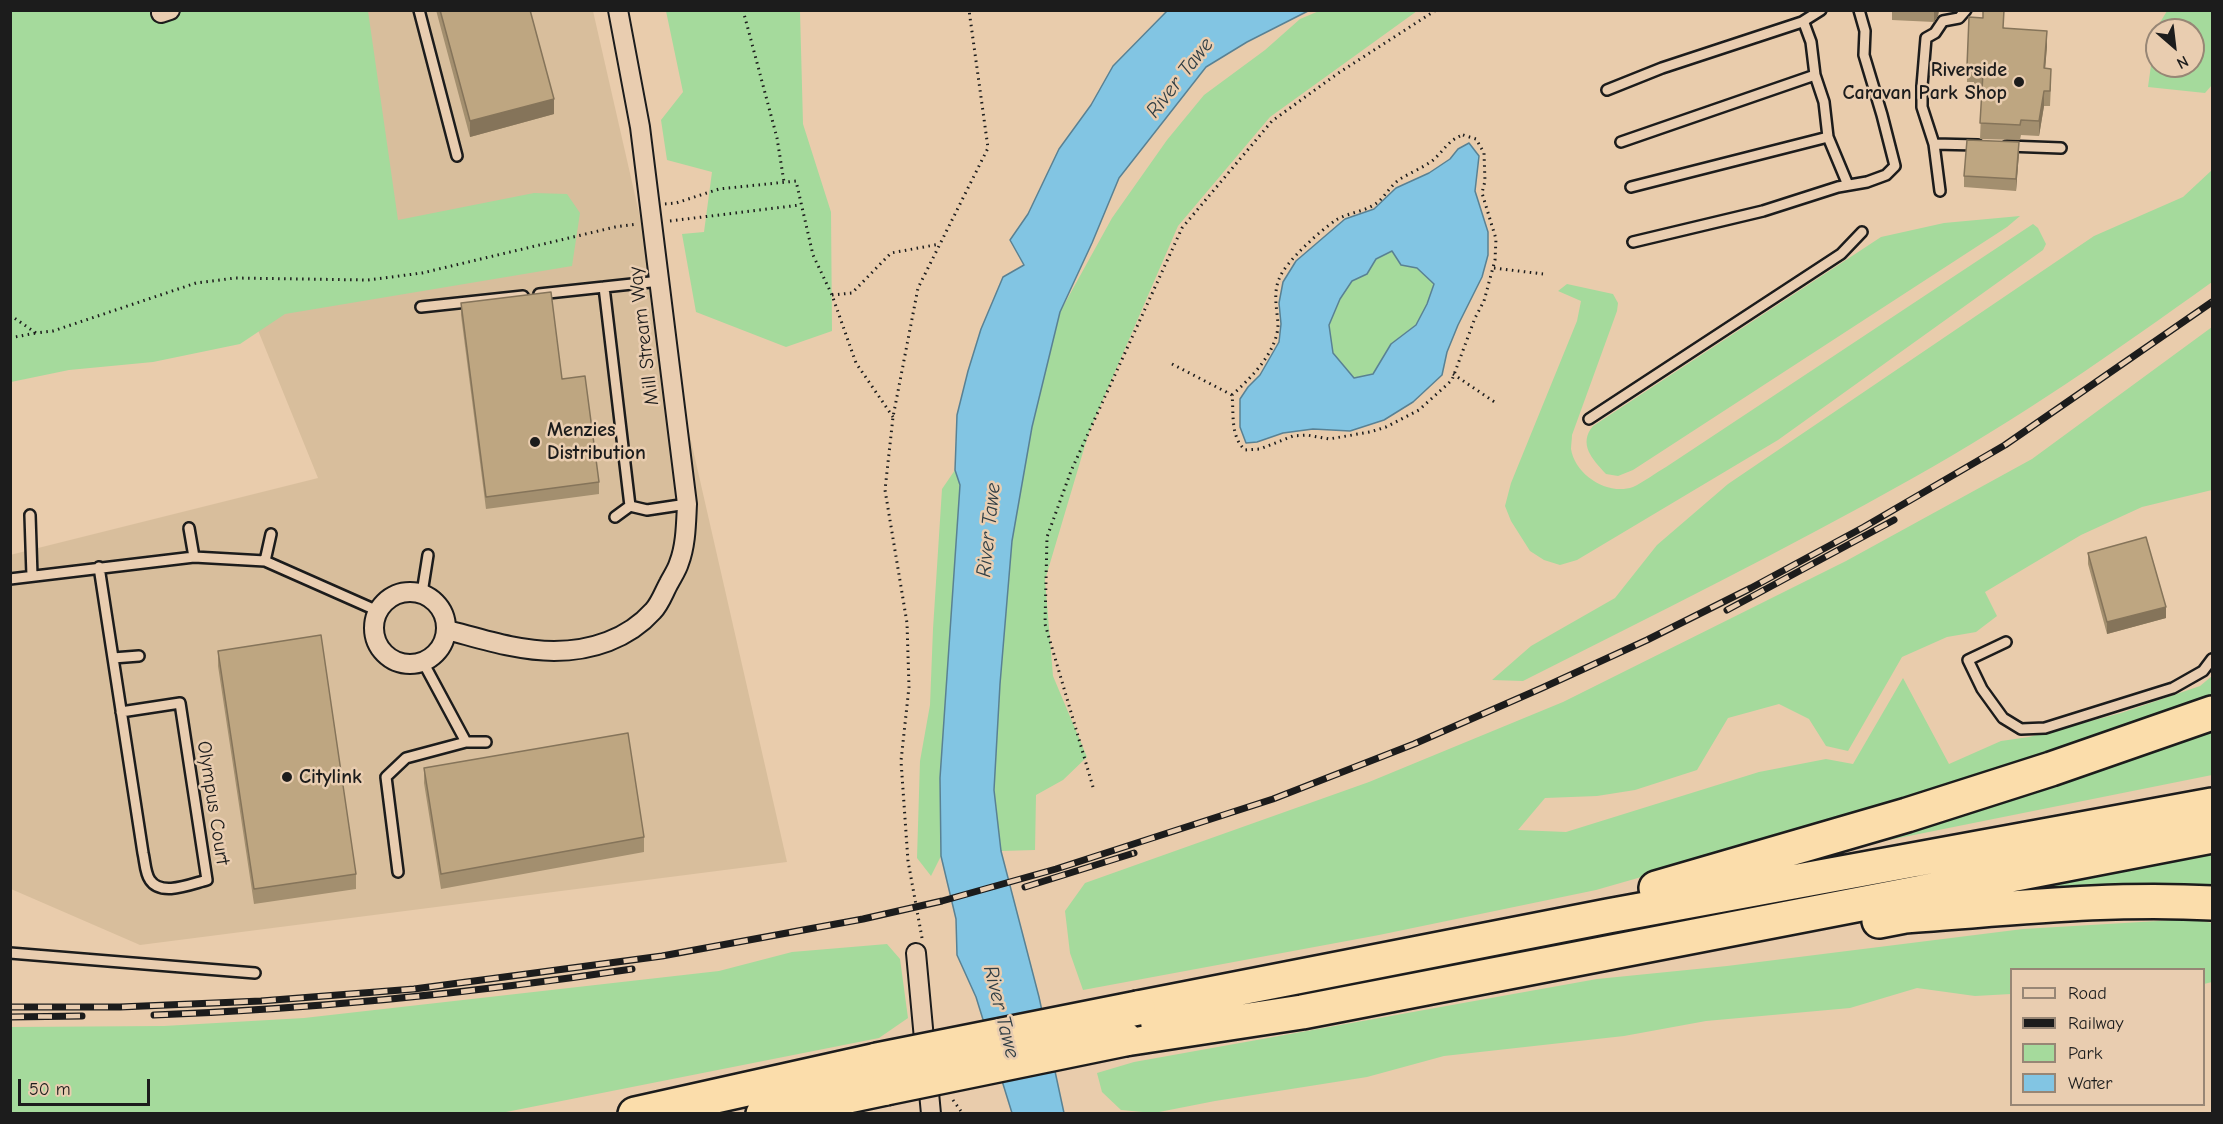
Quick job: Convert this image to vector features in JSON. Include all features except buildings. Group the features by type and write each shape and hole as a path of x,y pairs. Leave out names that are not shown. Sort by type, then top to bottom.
{"highway":[{"path":"1608,916 1649,890 1918,811 2051,769 2212,713"},
{"path":"763,1113 882,1074 1138,1008 1608,916 2212,805"},
{"path":"635,1113 1302,1012 2212,836"},
{"path":"1743,927 1818,931 1905,916 2014,908 2162,900 2212,903"}],"street":[{"name":"Mill Stream Way","path":"447,630 500,643 552,651 585,650 631,629 654,610 679,563 685,536 687,504 640,127 618,10"},
{"path":"409,591 422,593 434,600 441,608 447,630 444,642 434,656 423,662 401,663 389,658 383,652 375,637 374,624 378,611 385,601 396,594 409,591"},
{"path":"920,946 931,1113"}],"lane":[{"path":"419,10 457,156"},
{"path":"1607,90 1662,68 1802,22 1821,10"},
{"path":"1633,242 1763,211 1848,185 1867,182 1886,175 1895,166 1864,55 1865,31 1859,10"},
{"path":"1940,191 1934,144 1922,108 1926,38 1935,33 1943,21 1959,18 1966,10"},
{"path":"1802,22 1811,42 1815,75 1824,102 1827,137 1848,185"},
{"path":"1621,142 1815,75"},
{"path":"1630,187 1827,137"},
{"path":"1934,144 2061,148"},
{"path":"1589,419 1840,254 1862,232"},
{"path":"421,307 660,281"},
{"path":"604,287 630,506"},
{"path":"615,517 630,506 647,510 687,504"},
{"path":"30,515 32,576"},
{"path":"189,528 194,556"},
{"path":"265,561 271,534"},
{"path":"422,593 428,555"},
{"path":"10,579 194,556 265,561 378,611"},
{"name":"Olympus Court","path":"99,567 121,712 148,879 156,887 166,889 207,880 180,703 121,712"},
{"path":"2006,642 1968,660 1982,689 2003,718 2021,729 2045,728 2173,688 2203,671 2212,659"},
{"path":"113,658 139,656"},
{"path":"423,662 466,742"},
{"path":"398,872 386,777 406,758 466,742 486,742"},
{"path":"10,953 255,973"}],"path":[{"path":"743,10 777,138 784,182"},
{"path":"920,946 908,861 901,761 909,687 907,623 885,490 893,417 918,288 988,148 969,10"},
{"path":"1093,788 1045,624 1047,537 1071,471 1182,228 1272,121 1337,74 1436,10"},
{"path":"1463,135 1476,139 1484,153 1485,181 1482,193 1496,239 1494,267 1484,301 1453,374 1447,386 1419,410 1386,427 1354,436 1329,439 1307,435 1293,436 1260,448 1245,450 1234,434 1232,395 1257,371 1275,343 1278,324 1275,299 1279,279 1287,266 1301,250 1337,220 1377,203 1400,180 1432,160 1454,137 1463,135"},
{"path":"10,338 53,331 196,283 235,278 368,280 422,273 615,227 719,189 796,181 813,255 832,295 856,363 893,417"},
{"path":"652,214 800,205"},
{"path":"832,295 852,294 891,254 940,244"},
{"path":"1494,267 1543,274"},
{"path":"10,315 36,333"},
{"path":"1172,364 1232,395"},
{"path":"1453,374 1496,403"},
{"path":"952,1099 963,1113"}],"shaded area":[{"path":"140,11 593,11 787,862 140,945 11,889 10,555 318,478 147,57"}],"green space":[{"path":"11,11 368,11 398,220 534,193 567,194 580,213 572,266 285,314 240,344 153,362 69,370 11,382"},
{"path":"666,11 800,11 803,124 831,212 832,331 786,347 696,312 682,234 704,232 712,172 667,160 661,120 683,92"},
{"path":"1319,11 1417,11 1270,117 1178,226 1089,432 1045,580 1053,676 1087,757 1063,780 1036,795 1035,850 1001,851 994,790 1012,541 1032,427 1060,312 1112,218 1167,140 1204,95 1265,50 1300,19"},
{"path":"2167,11 2212,11 2212,85 2205,93 2148,87 2149,78 2205,78 2205,18 2163,18"},
{"path":"2212,170 2212,282 2176,308 2028,409 1952,456 1865,505 1523,681 1492,680 1531,646 1615,598 1657,545 1728,484 2094,236 2183,197"},
{"path":"2020,216 2007,227 1633,470 1618,476 1606,474 1592,457 1587,439 1593,426 1881,237 1944,223"},
{"path":"2033,224 2038,228 2046,244 2043,250 1778,440 1577,560 1560,565 1544,560 1530,551 1511,521 1505,506 1511,483 1577,321 1581,301 1558,291 1567,284 1613,294 1618,303 1572,435 1571,449 1579,467 1586,475 1603,486 1623,489 1637,485 1666,467"},
{"path":"1392,251 1401,265 1417,268 1434,283 1427,304 1416,325 1391,344 1373,374 1353,378 1333,353 1329,325 1340,299 1352,280 1367,274 1376,259"},
{"path":"2212,327 2212,490 2142,507 2081,535 1985,592 1997,616 1976,632 1947,637 1902,657 1848,751 1826,746 1809,719 1779,704 1728,718 1697,770 1635,790 1597,796 1545,798 1518,830 1566,832 1759,772 1826,759 1853,764 1903,678 1949,764 2001,741 2029,737 2121,713 2200,686 2212,676 2212,700 2029,766 1596,890 1379,935 1083,990 1070,953 1065,911 1085,883 1369,782 1563,702 1846,561 2032,459"},
{"path":"955,470 960,485 940,778 941,856 931,876 917,858 920,761 930,705 942,489"},
{"path":"2212,732 2212,775 1874,843 1812,850"},
{"path":"2212,848 2212,894 1968,897"},
{"path":"2192,919 2212,923 2212,982 2205,984 2205,968 2010,968 2010,994 1975,996 1917,988 1850,1008 1706,1021 1624,1036 1444,1056 1367,1077 1154,1113 1121,1110 1102,1092 1097,1073 1134,1062 1597,979 1727,966 2023,929"},
{"path":"887,944 900,959 908,1018 879,1038 501,1113 11,1113 11,1027 164,1026 304,1018 719,971 792,952"}],"water":[{"name":"River Tawe","path":"1167,11 1308,11 1247,42 1206,67 1119,178 1060,312 1032,427 1012,541 994,790 1001,851 1039,997 1064,1113 1012,1113 976,997 957,955 956,919 941,856 940,778 960,485 955,470 957,415 981,329 1003,277 1024,265 1010,240 1028,214 1059,149 1091,105 1113,66"},
{"path":"1469,143 1479,156 1475,191 1488,232 1488,255 1482,277 1447,352 1442,375 1413,402 1384,420 1350,431 1313,429 1283,433 1257,442 1246,443 1240,427 1240,399 1260,375 1279,342 1281,324 1279,303 1283,282 1296,261 1345,219 1374,209 1396,188 1429,173 1450,159 1458,149","holes":["1392,251 1401,265 1417,268 1434,284 1427,304 1416,325 1391,344 1373,374 1354,378 1333,353 1329,325 1340,299 1352,281 1367,274 1376,259"]}],"railway":[{"path":"10,1007 120,1007 261,1001 414,989 662,956 863,919 942,901 1056,869 1273,799 1414,744 1647,640 1751,588 1864,527 2005,445 2212,302"},
{"path":"1727,610 1894,520"},
{"path":"1025,887 1134,853"},
{"path":"154,1015 274,1009 394,999 632,969"},
{"path":"10,1017 82,1016"}],"place":[{"name":"Riverside Caravan Park Shop","path":"2019,82"},
{"name":"Menzies Distribution","path":"535,442"},
{"name":"Citylink","path":"287,777"}]}
